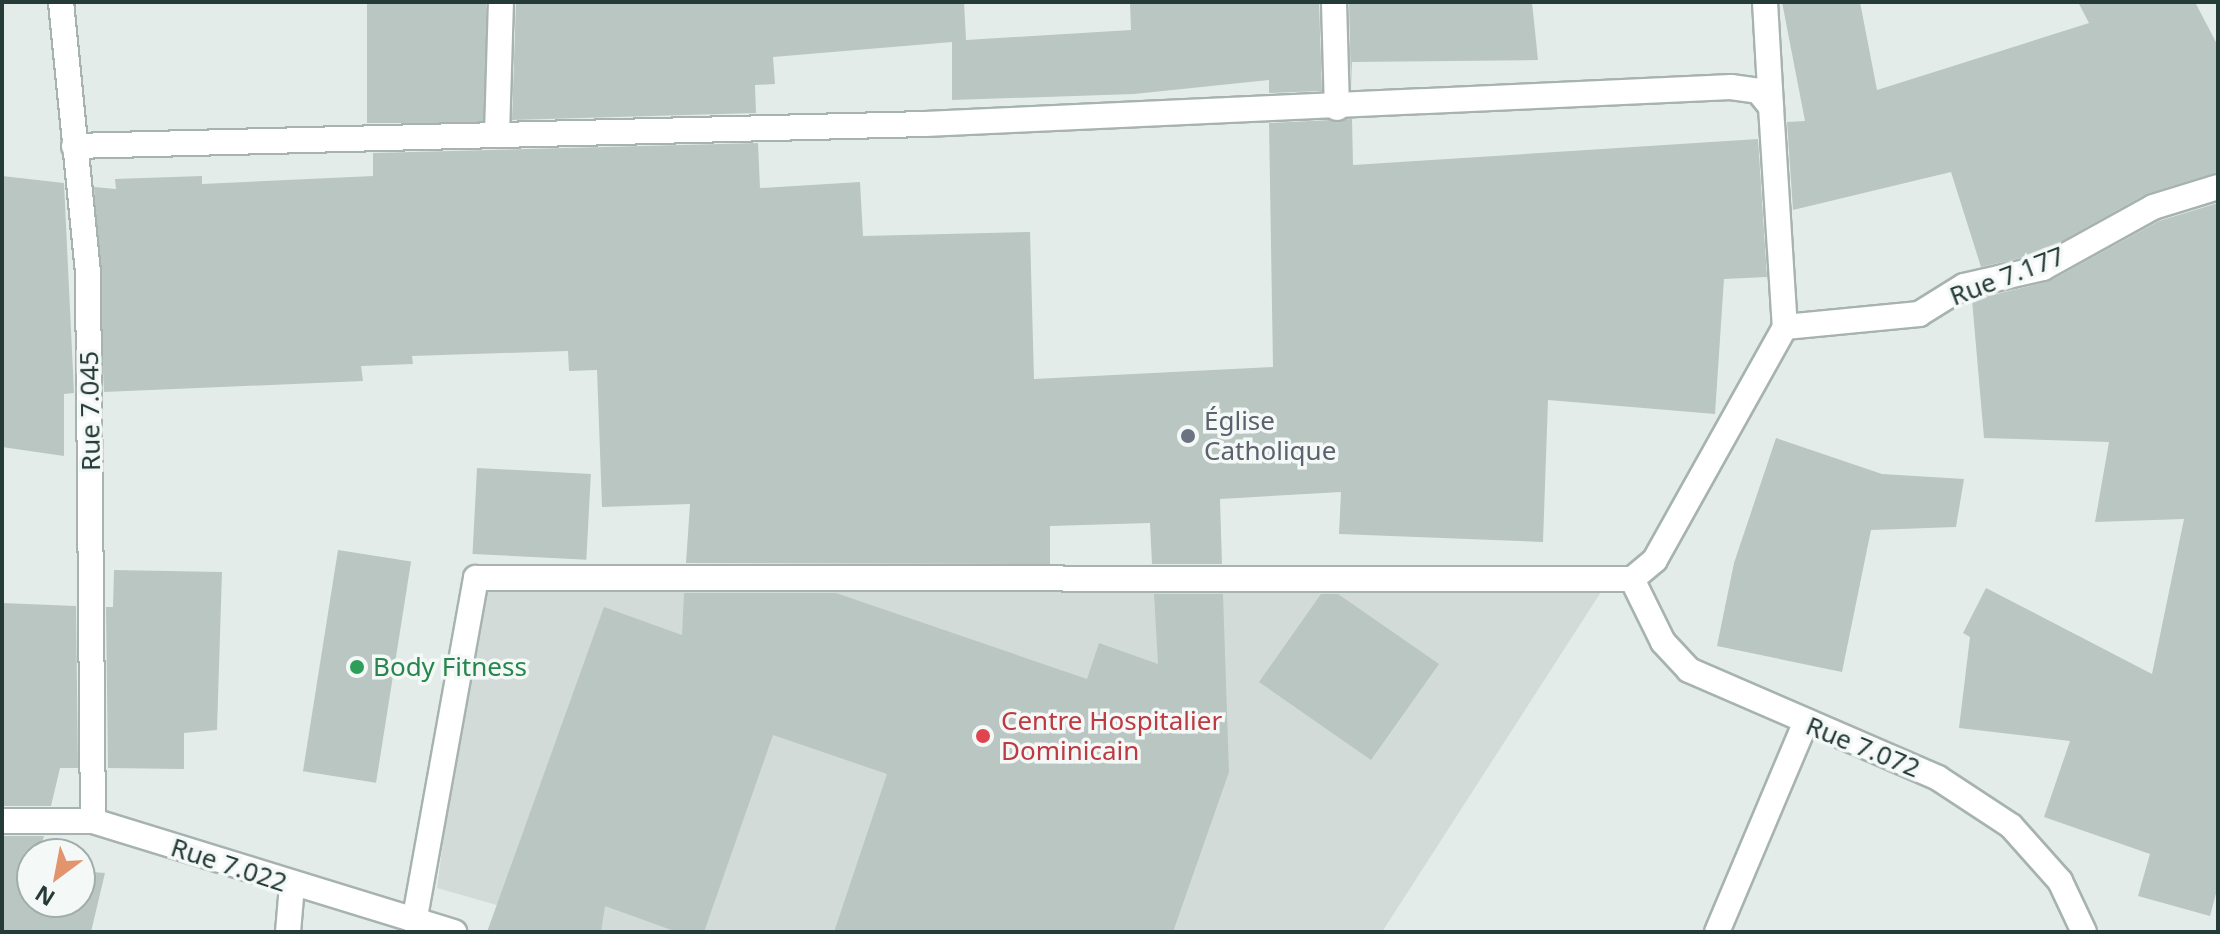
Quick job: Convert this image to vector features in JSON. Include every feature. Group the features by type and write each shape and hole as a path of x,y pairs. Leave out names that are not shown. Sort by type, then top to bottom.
{"street":[{"name":"Rue 7.045","path":"61,2 88,274 93,821"},
{"path":"497,135 501,2"},
{"path":"1334,2 1337,108"},
{"path":"414,921 476,578 1632,579 1662,547 1785,327 1765,2"},
{"path":"74,146 1337,108 1731,87 1758,91 1771,107"},
{"name":"Rue 7.177","path":"1785,327 1919,314 1964,286 2043,268 2153,207 2218,187"},
{"name":"Rue 7.072","path":"1632,579 1663,642 1689,670 1805,724 1938,778 2011,826 2060,881 2084,932"},
{"path":"1717,932 1805,724"},
{"name":"Rue 7.022","path":"2,821 93,821 292,885 454,932"},
{"path":"288,932 292,885"}],"shaded area":[{"name":"Centre Hospitalier Dominicain","path":"1610,578 1382,932 591,932 437,888 477,584"}],"building":[{"path":"367,2 486,2 486,123 367,123"},
{"path":"516,2 964,2 966,40 1131,30 1130,2 1319,2 1322,91 1269,93 1269,80 1134,94 952,100 952,42 773,57 775,84 755,85 756,113 512,120"},
{"path":"1349,2 1532,2 1538,60 1352,62 1351,89"},
{"path":"1782,2 1860,2 1877,90 2089,23 2078,2 2195,2 2218,46 2218,172 2146,194 2038,254 1981,267 1951,172 1793,210 1787,122 1805,121"},
{"path":"1352,119 1353,165 1758,139 1767,277 1724,279 1715,414 1548,400 1543,542 1339,534 1341,492 1220,499 1222,564 1152,564 1150,523 1050,526 1050,564 686,563 690,504 602,507 597,370 569,371 568,351 412,356 413,364 361,366 363,381 104,392 94,187 116,189 115,179 202,176 202,184 373,176 373,153 758,143 760,188 860,182 863,236 1030,232 1034,379 1273,367 1269,123"},
{"path":"2,176 64,183 74,393 64,394 64,456 2,447"},
{"path":"2218,203 2218,886 2210,916 2138,896 2150,854 2044,817 2070,741 1959,728 1970,637 1963,633 1986,588 2152,674 2184,519 2095,522 2109,442 1984,438 1972,300 2050,281 2159,221"},
{"path":"1776,438 1882,474 1964,479 1956,527 1871,530 1842,672 1717,646 1734,563"},
{"path":"477,468 591,474 586,560 472,554"},
{"name":"Body Fitness","path":"338,550 411,562 376,783 303,771"},
{"path":"114,570 222,572 217,730 184,733 184,769 108,768 106,607 113,607"},
{"path":"684,593 836,593 1087,679 1099,643 1158,664 1154,594 1223,594 1229,772 1173,932 834,932 887,774 773,735 704,932 677,932 605,906 601,932 487,932 604,607 682,635"},
{"path":"1321,594 1338,594 1439,664 1371,760 1259,682"},
{"path":"2,603 76,606 78,768 60,768 51,806 2,806"},
{"path":"2,836 44,836 16,838 16,918 94,918 91,932 2,932"},
{"path":"96,872 105,873 96,911"}],"place":[{"name":"Église Catholique","path":"1188,436"},
{"name":"Body Fitness","path":"357,667"},
{"name":"Centre Hospitalier Dominicain","path":"983,736"}]}
